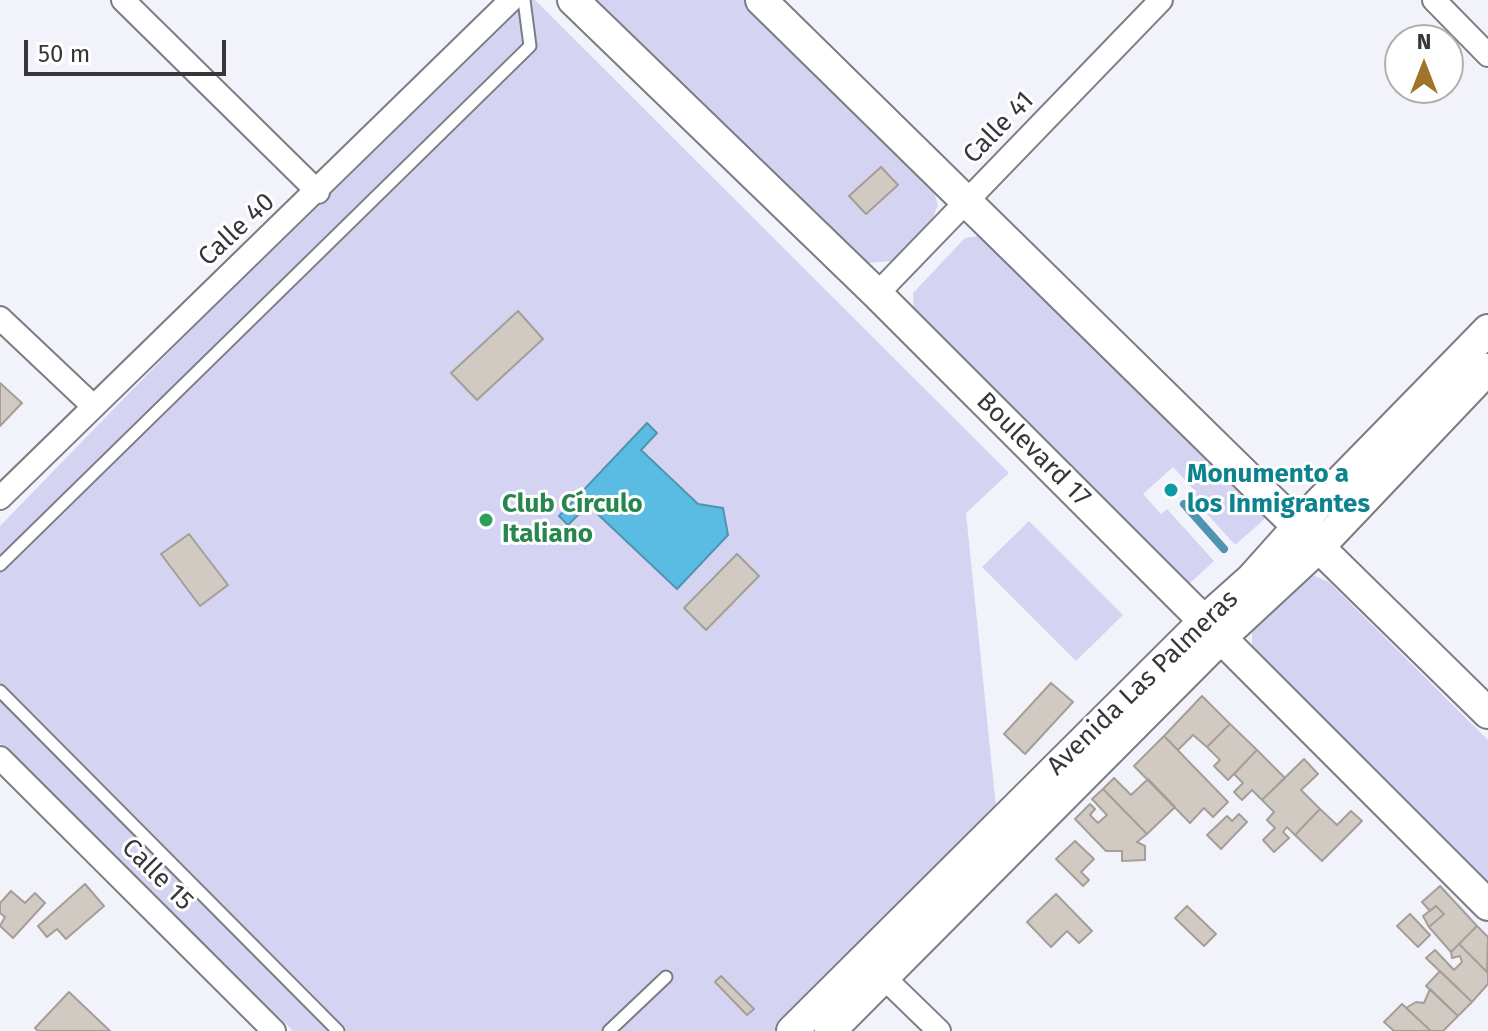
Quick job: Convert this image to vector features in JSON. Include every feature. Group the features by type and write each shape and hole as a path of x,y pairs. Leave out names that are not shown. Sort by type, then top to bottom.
{"main road":[{"name":"Boulevard 17","path":"573,0 877,294 1488,905"},
{"path":"761,0 1488,713"},
{"name":"Avenida Las Palmeras","path":"1308,537 1488,330"},
{"name":"Avenida Las Palmeras","path":"792,1031 874,967 1213,629 1251,579 1308,537 1488,369"},
{"name":"Avenida Las Palmeras","path":"830,1031 874,967"}],"street":[{"path":"123,0 318,192"},
{"name":"Calle 40","path":"0,498 92,405 318,192 511,0"},
{"name":"Calle 41","path":"877,294 1161,0"},
{"path":"1434,0 1488,55"},
{"path":"0,318 92,405"},
{"name":"Calle 15","path":"0,758 274,1031"},
{"path":"874,967 939,1031"}],"lane":[{"path":"0,565 530,46 524,0"},
{"path":"0,691 338,1031"},
{"path":"609,1031 666,977"}],"shaded area":[{"name":"Club Círculo Italiano","path":"511,0 535,0 1009,473 966,513 997,817 774,1031 293,1031 0,743 0,526"},
{"path":"595,0 747,0 932,186 938,205 933,217 892,261 867,263 855,257"},
{"path":"978,236 988,240 1268,516 1235,545 1191,496 1196,492 1173,467 1143,494 1161,514 1167,509 1214,561 1189,584 914,316 913,293 965,238"},
{"path":"1029,521 1123,615 1076,661 982,567"},
{"path":"1311,574 1329,582 1488,740 1488,892 1252,652 1252,627"}],"water":[{"path":"647,423 657,433 641,450 698,504 723,508 728,535 677,589 588,505 568,525 559,516"}],"building":[{"path":"881,167 898,185 866,214 849,196"},
{"path":"518,311 543,339 477,400 451,373"},
{"path":"0,383 22,403 0,426"},
{"path":"189,534 228,585 200,606 161,554"},
{"path":"737,554 759,576 706,630 684,608"},
{"path":"1051,683 1073,702 1025,754 1004,734"},
{"path":"1202,696 1230,724 1207,747 1193,735 1178,750 1164,736"},
{"path":"1230,724 1257,750 1228,780 1214,766 1220,760 1207,747"},
{"path":"1164,736 1228,802 1213,817 1204,808 1190,823 1134,766"},
{"path":"1257,750 1285,778 1262,800 1252,790 1242,800 1234,792 1243,783 1234,774"},
{"path":"1304,759 1318,774 1301,790 1320,809 1295,835 1287,827 1283,832 1289,838 1274,852 1263,840 1275,828 1267,820 1274,812 1262,800"},
{"path":"1114,778 1131,795 1148,779 1175,807 1147,834 1103,789"},
{"path":"1103,789 1147,834 1137,842 1145,846 1145,860 1122,861 1122,851 1106,851 1075,819 1090,804 1095,809 1090,815 1098,823 1107,815 1092,799"},
{"path":"1320,809 1337,825 1351,811 1362,821 1322,861 1295,835"},
{"path":"1239,814 1247,822 1221,849 1207,835 1227,816 1232,821"},
{"path":"1075,841 1094,859 1081,872 1089,880 1083,886 1056,859"},
{"path":"85,884 104,906 66,939 57,929 47,937 38,926"},
{"path":"1440,886 1477,926 1451,952 1429,927 1444,914 1436,906 1430,911 1422,902"},
{"path":"11,891 25,903 35,893 45,903 13,938 0,926 5,917 0,913 0,903"},
{"path":"1056,894 1092,931 1079,943 1067,931 1051,947 1027,922"},
{"path":"1187,906 1216,934 1204,946 1175,918"},
{"path":"1436,906 1444,914 1429,927 1423,916"},
{"path":"1410,914 1430,935 1418,947 1397,926"},
{"path":"1477,926 1488,937 1487,972 1459,944"},
{"path":"1459,944 1488,973 1488,984 1472,1002 1426,958 1435,950 1454,970 1462,962 1460,956 1452,958 1451,952"},
{"path":"1440,971 1472,1002 1458,1016 1426,986"},
{"path":"721,976 754,1009 747,1015 715,982"},
{"path":"1430,989 1458,1016 1443,1031 1431,1031 1406,1008 1416,1002 1424,1003"},
{"path":"69,992 110,1031 38,1031 35,1028"},
{"path":"1402,1004 1431,1031 1394,1031 1384,1022"}],"waterway":[{"path":"1184,504 1224,549"}],"place":[{"name":"Monumento a los Inmigrantes","path":"1171,490"},
{"name":"Club Círculo Italiano","path":"486,520"}]}
